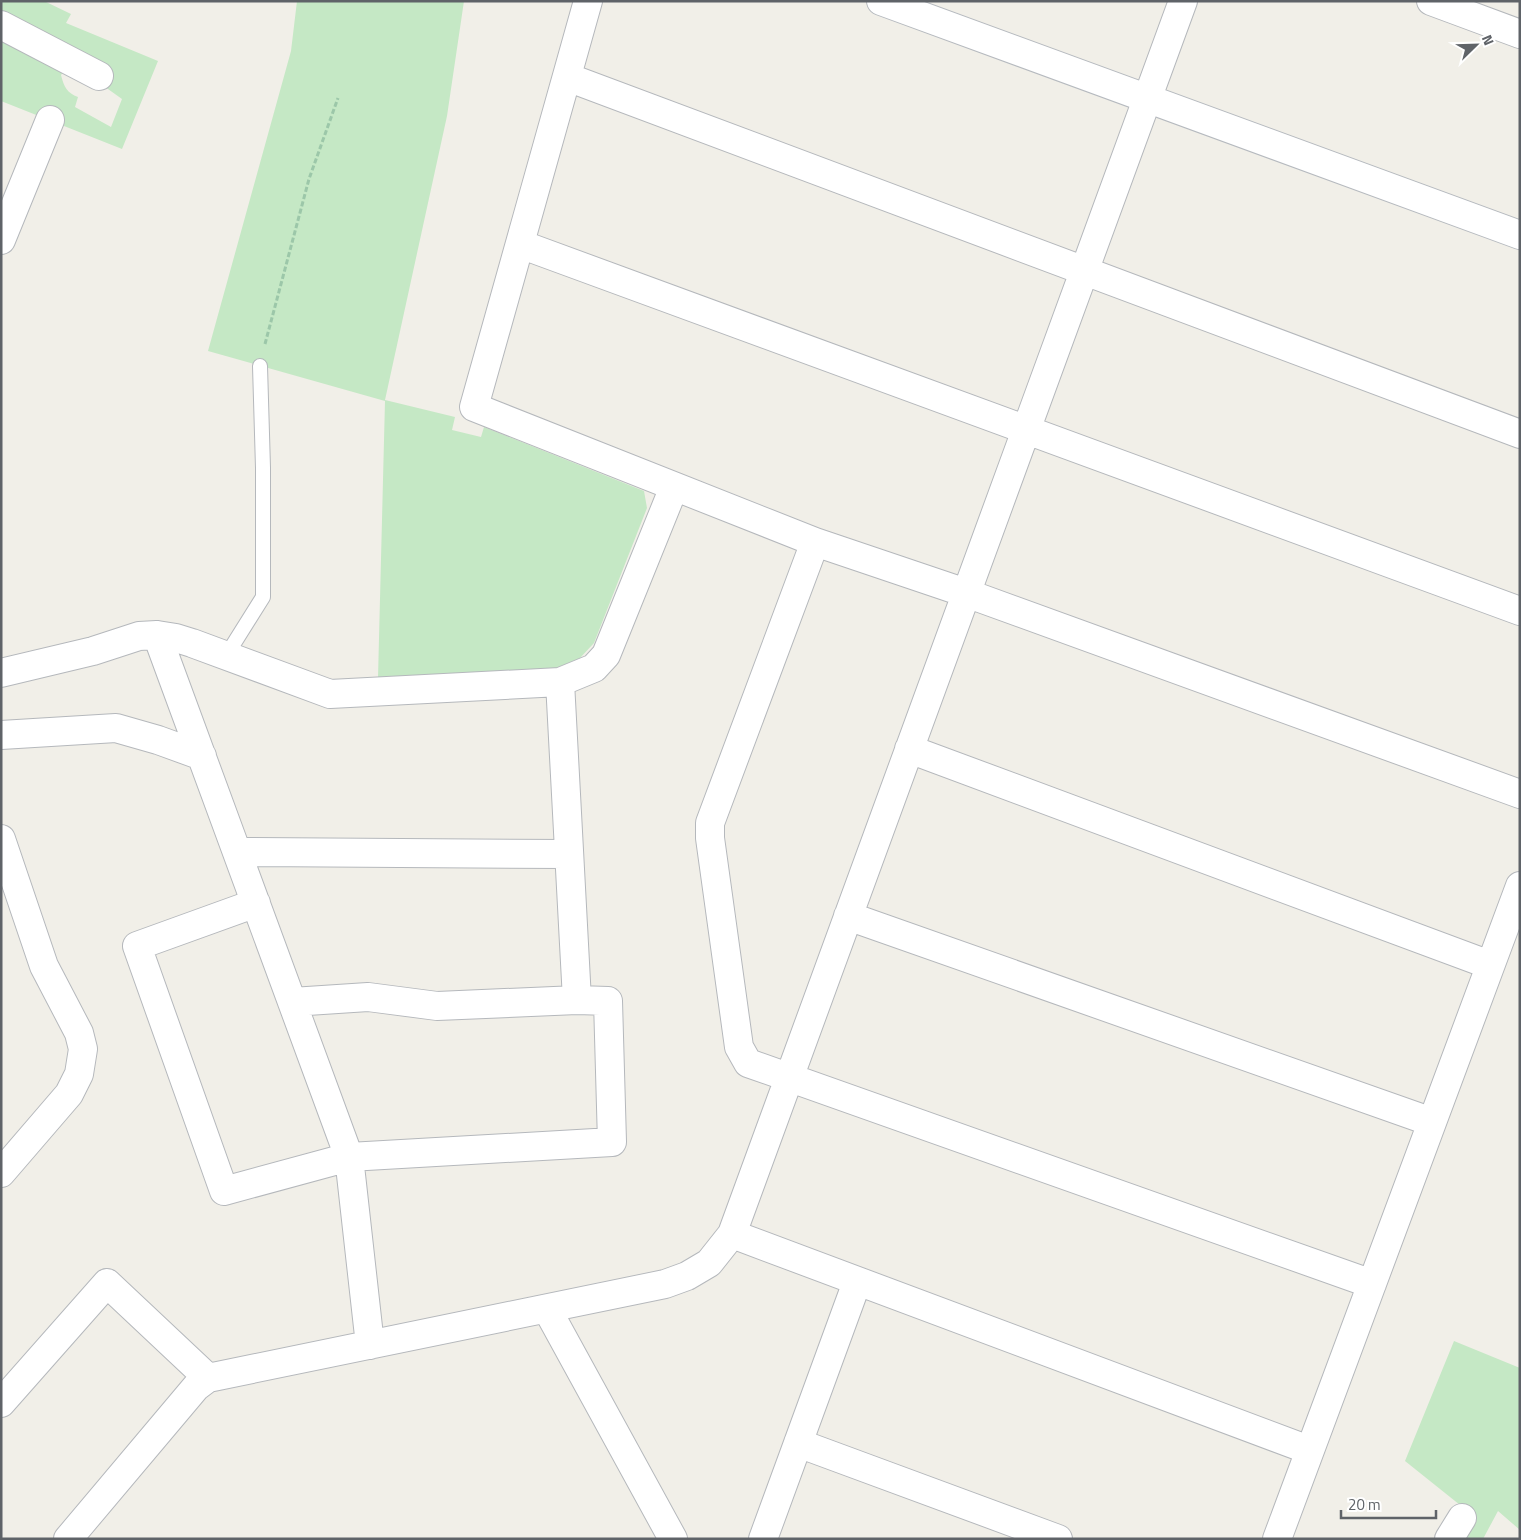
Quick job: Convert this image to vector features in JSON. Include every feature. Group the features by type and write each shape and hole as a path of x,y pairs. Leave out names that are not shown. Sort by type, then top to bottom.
{"street":[{"path":"588,1 474,407 815,542 966,593 1520,794"},
{"path":"881,1 1520,236"},
{"path":"68,1539 196,1387 208,1378 665,1284 687,1276 709,1263 732,1234 1183,1"},
{"path":"1431,1 1520,34"},
{"path":"1,25 100,76"},
{"path":"566,77 1520,434"},
{"path":"1,240 50,120"},
{"path":"520,244 1520,611"},
{"path":"1,674 93,651 139,636 157,635 176,638 330,694 560,682 594,668 606,655 674,486"},
{"path":"815,542 710,823 710,838 739,1047 748,1063 1372,1284"},
{"path":"157,635 349,1157 370,1345"},
{"path":"560,682 576,1000"},
{"path":"1,735 116,728 158,740 202,756"},
{"path":"909,749 1490,965"},
{"path":"1,839 44,966 79,1033 84,1049 79,1074 69,1094 1,1173"},
{"path":"237,852 569,854"},
{"path":"1276,1539 1520,886"},
{"path":"256,902 137,946 224,1191 349,1157 612,1142 608,1001 576,1000 437,1006 368,996 292,1002"},
{"path":"848,916 1432,1122"},
{"path":"732,1234 1310,1450"},
{"path":"763,1539 857,1282"},
{"path":"1,1403 107,1283 208,1378"},
{"path":"547,1309 673,1539"},
{"path":"798,1443 1058,1539"}],"lane":[{"path":"226,656 263,597 263,468 260,366"}],"path":[{"path":"260,366 309,179 338,98"}],"green space":[{"path":"1,1 44,1 71,14 66,23 158,61 122,149 1,101 1,38 67,67 61,75 66,89 78,97 75,107 111,127 122,99 1,13"},
{"path":"297,1 464,1 447,116 385,400 455,417 452,430 481,437 484,427 644,491 647,508 594,643 580,658 554,669 378,678 385,401 208,351 291,51"},
{"path":"1454,1341 1520,1368 1520,1530 1498,1511 1483,1539 1462,1539 1475,1517 1405,1461"}]}
